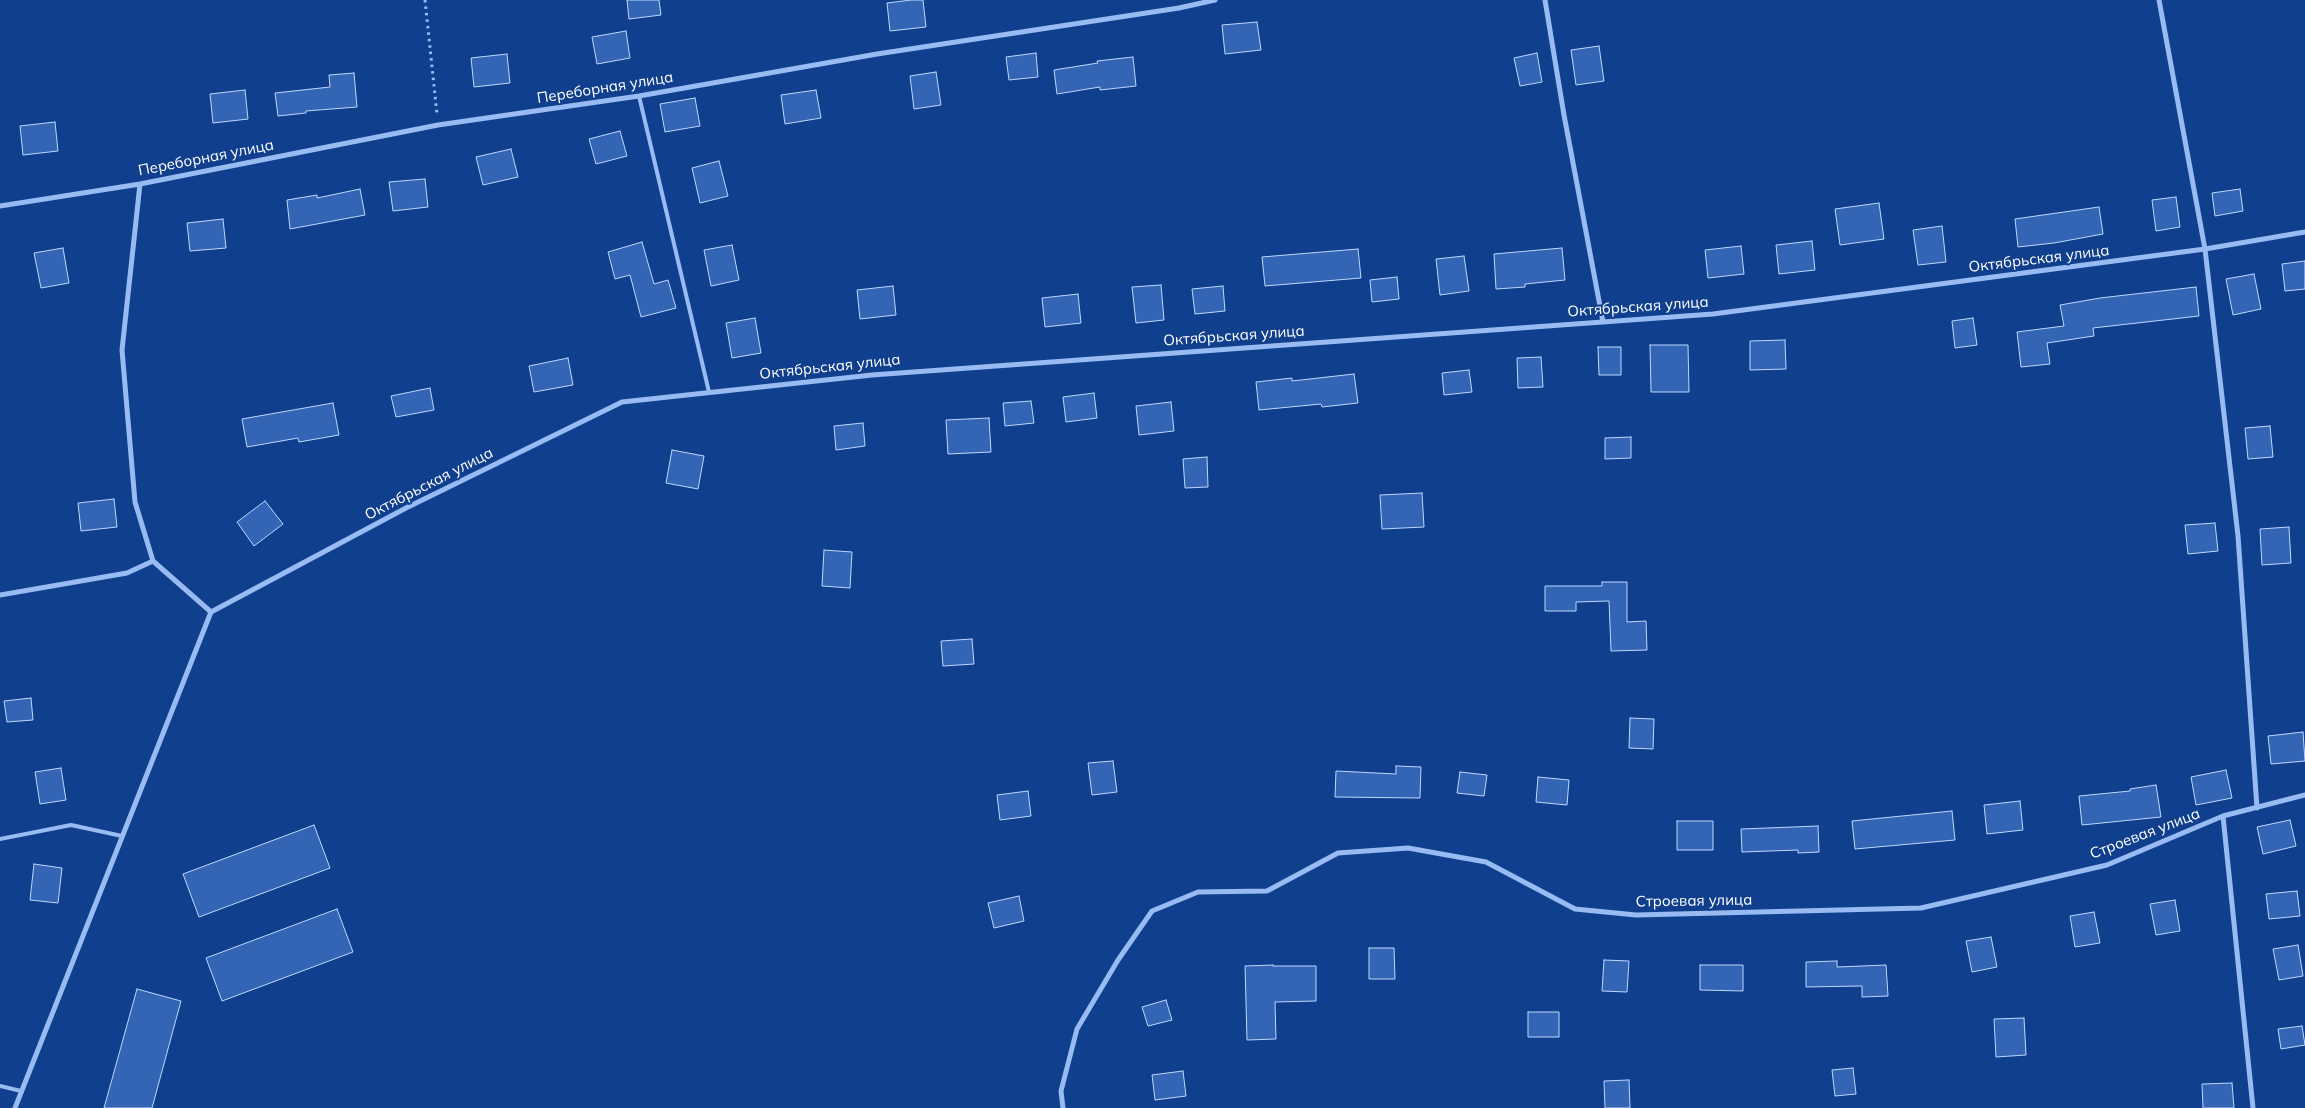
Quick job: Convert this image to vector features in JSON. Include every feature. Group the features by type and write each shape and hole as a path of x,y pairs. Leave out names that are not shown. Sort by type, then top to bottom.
{"street":[{"name":"Переборная улица","path":"0,206 140,184 438,125 639,96 877,54 1179,8 1215,0"},
{"path":"1545,0 1603,322"},
{"path":"2159,0 2205,249 2238,536 2257,808"},
{"path":"15,1108 211,612 153,561 135,502 122,350 140,184"},
{"name":"Октябрьская улица","path":"211,612 406,508 622,402 872,374 1713,314 2205,249 2305,232"},
{"path":"0,595 127,573 153,561"},
{"name":"Строевая улица","path":"1063,1108 1061,1091 1077,1029 1118,960 1152,911 1198,892 1267,891 1338,853 1408,848 1486,862 1575,909 1636,915 1921,908 2107,865 2222,816 2305,795"},
{"path":"2222,816 2254,1108"}],"lane":[{"path":"639,96 709,392"},
{"path":"0,839 71,825 122,836"},
{"path":"0,1086 21,1091"}],"path":[{"path":"425,0 438,125"}],"building":[{"path":"627,0 659,0 661,15 629,19"},
{"path":"923,0 926,27 890,31 887,3"},
{"path":"1257,22 1261,50 1225,54 1222,25"},
{"path":"626,31 630,58 597,64 592,37"},
{"path":"1599,46 1604,81 1576,85 1571,50"},
{"path":"1036,53 1038,77 1009,80 1006,57"},
{"path":"1537,53 1542,82 1520,86 1514,58"},
{"path":"507,54 510,83 474,87 471,58"},
{"path":"1133,57 1136,86 1100,90 1100,87 1057,94 1054,70 1098,63 1097,61"},
{"path":"936,72 941,105 914,109 910,76"},
{"path":"354,73 357,107 306,111 306,113 278,116 275,93 330,87 329,75"},
{"path":"245,90 248,119 213,123 210,94"},
{"path":"816,90 821,118 785,124 781,95"},
{"path":"695,98 700,126 665,132 660,104"},
{"path":"55,122 58,151 23,155 20,126"},
{"path":"620,131 627,156 596,164 589,139"},
{"path":"511,149 518,177 483,185 476,157"},
{"path":"719,161 728,196 700,203 692,168"},
{"path":"425,179 428,207 393,211 389,182"},
{"path":"360,189 365,215 290,229 287,200 317,195 317,198"},
{"path":"2240,189 2243,211 2215,216 2212,193"},
{"path":"2176,197 2180,227 2156,231 2152,200"},
{"path":"1879,203 1884,239 1840,245 1835,209"},
{"path":"2099,207 2103,234 2018,247 2015,219"},
{"path":"223,219 226,248 190,251 187,223"},
{"path":"1942,226 1946,262 1918,265 1913,230"},
{"path":"1812,241 1815,270 1779,274 1776,245"},
{"path":"642,242 654,284 668,280 676,308 641,317 630,275 615,279 608,252"},
{"path":"732,245 739,280 711,286 704,250"},
{"path":"1741,246 1744,274 1708,278 1705,250"},
{"path":"63,248 69,283 41,288 34,253"},
{"path":"1562,248 1565,280 1525,284 1525,287 1496,289 1494,254"},
{"path":"1358,249 1361,278 1265,286 1262,257"},
{"path":"1464,256 1469,291 1440,295 1436,259"},
{"path":"2305,261 2305,289 2285,291 2282,264"},
{"path":"2254,274 2261,309 2233,315 2226,279"},
{"path":"1397,277 1399,299 1372,302 1370,280"},
{"path":"1161,285 1164,320 1136,323 1132,287"},
{"path":"893,286 896,315 860,319 857,290"},
{"path":"1223,286 1225,311 1195,314 1192,289"},
{"path":"2196,287 2199,316 2093,328 2094,336 2047,343 2050,364 2021,367 2017,332 2064,326 2060,305 2100,298"},
{"path":"1078,294 1081,323 1045,327 1042,298"},
{"path":"755,318 761,353 732,358 726,323"},
{"path":"1973,318 1977,345 1955,348 1952,321"},
{"path":"1785,340 1786,369 1750,370 1750,341"},
{"path":"1650,345 1688,345 1689,392 1651,392"},
{"path":"1598,347 1621,347 1621,375 1599,375"},
{"path":"1541,357 1543,387 1518,388 1517,358"},
{"path":"568,358 573,385 534,392 529,366"},
{"path":"1469,370 1472,392 1444,395 1442,373"},
{"path":"1354,374 1358,403 1322,407 1321,404 1259,410 1256,382 1292,378 1292,381"},
{"path":"430,388 434,410 396,417 391,396"},
{"path":"1094,393 1097,418 1066,422 1063,397"},
{"path":"1031,401 1034,423 1005,426 1003,403"},
{"path":"1171,402 1174,431 1139,435 1136,406"},
{"path":"333,403 339,435 299,442 298,438 247,447 242,419"},
{"path":"989,418 991,452 948,454 946,420"},
{"path":"863,423 865,446 836,450 834,426"},
{"path":"2270,426 2273,457 2248,459 2245,428"},
{"path":"1631,437 1631,458 1605,459 1605,438"},
{"path":"672,450 704,456 698,489 666,483"},
{"path":"1207,457 1208,487 1185,488 1183,459"},
{"path":"1422,493 1424,527 1382,529 1380,495"},
{"path":"114,499 117,527 81,531 78,503"},
{"path":"265,501 283,524 254,546 237,522"},
{"path":"2215,523 2218,551 2188,554 2185,525"},
{"path":"2289,527 2291,563 2262,565 2260,529"},
{"path":"824,550 852,552 850,588 822,586"},
{"path":"1602,582 1627,582 1627,622 1646,621 1647,650 1611,651 1609,601 1576,602 1576,611 1545,611 1545,586 1602,586"},
{"path":"972,639 974,664 943,666 941,641"},
{"path":"31,698 33,720 7,722 4,701"},
{"path":"1630,718 1654,719 1653,749 1629,748"},
{"path":"2303,732 2305,761 2271,764 2268,736"},
{"path":"1113,761 1117,792 1092,795 1088,763"},
{"path":"1396,766 1421,767 1420,798 1335,797 1336,771 1396,774"},
{"path":"61,768 66,800 40,804 35,772"},
{"path":"2226,770 2232,798 2196,805 2191,777"},
{"path":"1460,772 1487,775 1484,796 1457,793"},
{"path":"1538,777 1569,780 1567,805 1536,802"},
{"path":"2156,785 2161,817 2082,825 2079,796 2130,791 2130,789"},
{"path":"1028,791 1031,816 1000,820 997,795"},
{"path":"2020,801 2023,830 1987,834 1984,805"},
{"path":"1952,811 1955,840 1855,849 1852,821"},
{"path":"2290,820 2296,846 2263,854 2257,827"},
{"path":"1677,821 1713,821 1713,850 1677,850"},
{"path":"314,825 330,868 199,917 183,874"},
{"path":"1818,826 1819,852 1798,853 1798,850 1742,852 1741,829"},
{"path":"34,864 62,868 58,903 30,900"},
{"path":"2297,891 2300,916 2269,919 2266,894"},
{"path":"1019,896 1024,921 994,928 988,903"},
{"path":"2175,900 2180,931 2156,935 2150,904"},
{"path":"337,909 353,952 222,1001 206,958"},
{"path":"2094,912 2100,943 2075,947 2070,916"},
{"path":"1991,937 1997,967 1972,972 1966,941"},
{"path":"2298,945 2303,976 2279,980 2273,949"},
{"path":"1369,948 1394,948 1395,979 1369,979"},
{"path":"1604,960 1629,961 1627,992 1602,991"},
{"path":"1837,961 1837,967 1886,965 1888,996 1862,997 1862,986 1806,987 1806,962"},
{"path":"1700,965 1743,965 1743,991 1700,990"},
{"path":"1245,966 1316,966 1316,1001 1275,1002 1276,1039 1247,1040"},
{"path":"137,989 181,1001 152,1108 104,1108"},
{"path":"1166,1000 1172,1020 1148,1026 1142,1007"},
{"path":"1528,1012 1559,1012 1559,1037 1528,1037"},
{"path":"2024,1018 2026,1055 1996,1057 1994,1019"},
{"path":"2302,1026 2305,1045 2281,1049 2278,1029"},
{"path":"1853,1068 1856,1094 1835,1096 1832,1070"},
{"path":"1183,1071 1186,1096 1155,1100 1152,1075"},
{"path":"1629,1080 1630,1108 1605,1108 1604,1081"},
{"path":"2232,1083 2234,1108 2203,1108 2202,1084"}]}
